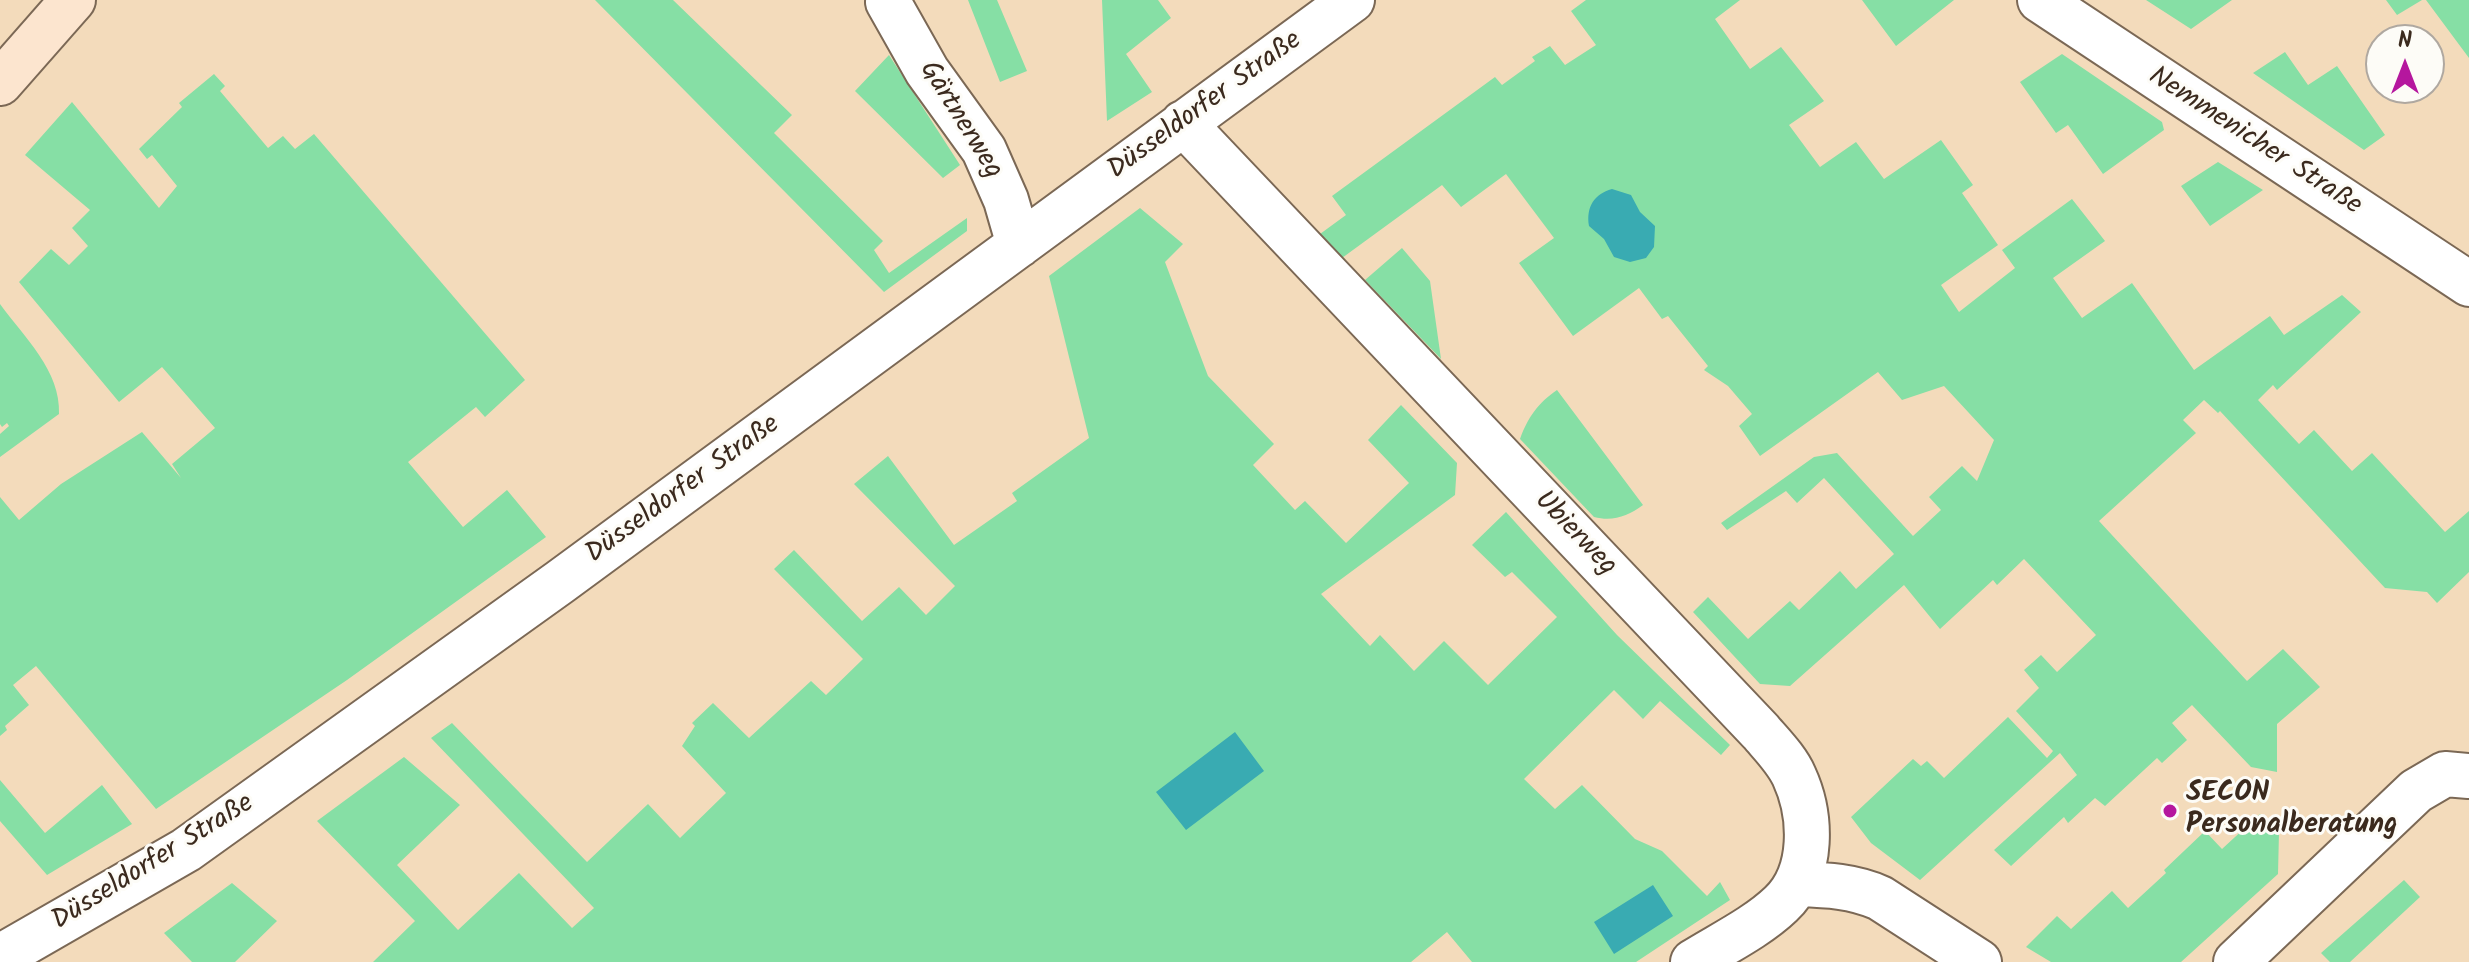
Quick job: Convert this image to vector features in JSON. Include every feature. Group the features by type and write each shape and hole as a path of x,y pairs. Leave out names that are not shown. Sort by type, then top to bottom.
{"street":[{"path":"0,83 73,0"},
{"name":"Düsseldorfer Straße","path":"0,957 186,850 560,582 1352,0"},
{"name":"Nemmenicher Straße","path":"2040,0 2469,284"},
{"name":"Gärtnerweg","path":"888,2 927,71 984,150 1006,200 1019,245"},
{"name":"Ubierweg","path":"1183,123 1781,756 1795,778 1806,820 1806,844 1798,884"},
{"path":"2236,962 2416,791 2445,774 2469,776"},
{"path":"1693,962 1781,904 1798,884 1865,891 1979,962"}],"green space":[{"path":"595,0 673,0 792,115 774,133 883,241 874,250 889,273 967,218 967,231 884,292"},
{"path":"968,0 997,0 1027,71 1000,82"},
{"path":"1102,0 1158,0 1171,18 1126,54 1152,92 1107,121"},
{"path":"1586,0 1740,0 1715,19 1750,69 1781,47 1824,101 1789,125 1820,167 1856,142 1884,179 1941,140 1973,185 1962,193 1998,245 1941,285 1959,312 2015,268 2002,250 2072,199 2105,241 2053,278 2082,318 2132,283 2194,370 2270,316 2284,335 2342,295 2361,312 2277,390 2273,385 2258,400 2299,444 2314,430 2352,471 2372,453 2445,532 2469,511 2469,572 2437,603 2427,592 2385,588 2220,411 2218,413 2204,400 2183,420 2196,433 2099,521 2247,681 2283,649 2320,687 2277,724 2277,772 2251,767 2192,705 2172,723 2187,740 2162,763 2157,758 2105,806 2095,798 2068,823 2064,817 2011,866 1994,850 2077,775 2060,753 1920,880 1871,843 1851,817 1913,759 1921,766 1927,761 1944,778 2008,717 2047,758 2053,751 2016,711 2039,688 2024,670 2041,655 2057,672 2096,635 2024,559 1997,585 1993,580 1940,629 1904,585 1790,686 1760,684 1693,612 1708,597 1748,639 1790,601 1799,610 1840,571 1856,589 1894,554 1824,478 1797,503 1786,491 1727,530 1721,523 1814,457 1837,453 1913,536 1941,510 1929,497 1962,466 1977,481 1994,440 1944,386 1902,400 1878,372 1760,456 1739,426 1752,414 1728,386 1704,370 1708,366 1668,316 1662,319 1639,288 1573,336 1519,263 1554,238 1506,174 1461,207 1442,185 1342,258 1320,234 1346,215 1332,196 1495,77 1502,85 1535,61 1532,57 1550,46 1565,65 1596,45 1571,11"},
{"path":"1862,0 1954,0 1896,46"},
{"path":"2146,0 2232,0 2191,29"},
{"path":"2386,0 2422,0 2397,15"},
{"path":"2426,0 2469,0 2469,58 2445,24"},
{"path":"2285,52 2308,85 2337,66 2385,135 2364,150 2253,73"},
{"path":"2062,54 2162,122 2164,130 2103,174 2068,125 2056,133 2020,82"},
{"path":"889,55 960,165 943,178 855,91"},
{"path":"214,74 225,86 220,91 268,148 283,136 295,149 314,134 525,380 485,417 476,407 408,462 463,527 507,490 546,537 347,680 156,809 36,666 13,685 29,705 5,726 7,730 0,736 0,497 19,520 61,484 142,432 181,478 172,464 215,428 162,367 119,402 19,282 51,249 69,265 88,246 72,228 90,210 25,155 72,102 159,208 177,186 152,155 147,159 139,149 182,107 179,103"},
{"path":"2218,162 2263,190 2210,226 2181,186"},
{"path":"1140,208 1183,244 1165,262 1208,376 1274,444 1253,465 1295,510 1305,501 1346,543 1409,483 1368,440 1401,405 1457,463 1455,495 1321,594 1370,646 1380,635 1414,671 1444,641 1488,685 1557,617 1512,572 1505,577 1472,545 1506,512 1617,635 1730,745 1721,755 1660,701 1643,719 1614,690 1524,779 1555,809 1582,785 1635,839 1662,851 1707,896 1720,882 1730,900 1636,962 1472,962 1447,932 1411,962 373,962 415,921 317,821 404,757 460,805 397,865 458,930 519,873 572,928 594,908 431,738 452,723 587,862 648,804 680,838 726,793 682,746 695,726 692,723 713,703 749,738 811,681 826,695 863,659 774,569 794,550 862,621 899,587 926,615 955,586 854,484 888,456 954,545 1017,501 1012,493 1089,438 1049,276"},
{"path":"1402,248 1430,281 1441,359 1365,280"},
{"path":"0,304 48,369 58,398 59,414 0,457 0,434 9,426 7,423 2,427 0,424"},
{"path":"1557,390 1643,505 1620,517 1594,517 1520,439 1534,411"},
{"path":"0,780 45,833 102,785 132,824 47,875 0,821"},
{"path":"2260,814 2279,832 2278,874 2181,962 2051,962 2026,947 2057,916 2071,929 2112,891 2128,908 2205,831 2222,849"},
{"path":"2404,880 2420,897 2350,962 2330,962 2321,953"},
{"path":"232,883 277,921 235,962 192,962 164,933"}],"water":[{"path":"1612,189 1631,195 1640,212 1655,226 1654,247 1646,258 1630,262 1614,257 1604,239 1589,226 1593,202 1600,194"},
{"path":"1235,732 1264,771 1186,830 1156,792"},
{"path":"1653,885 1673,916 1614,954 1594,922"}],"place":[{"name":"SECON Personalberatung","path":"2170,811"}]}
